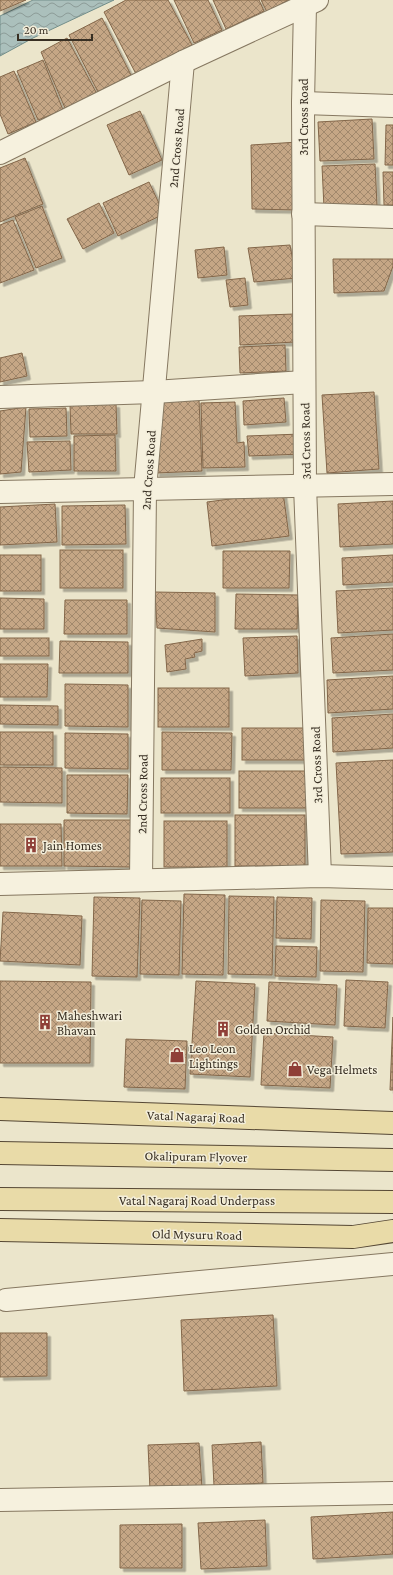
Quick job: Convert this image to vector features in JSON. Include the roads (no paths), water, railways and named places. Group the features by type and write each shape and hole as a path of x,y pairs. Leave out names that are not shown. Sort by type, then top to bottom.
{"main road":[{"name":"Vatal Nagaraj Road","path":"0,1109 393,1123"},
{"path":"0,1116 43,1110"},
{"name":"Okalipuram Flyover","path":"0,1152 393,1160"},
{"name":"Vatal Nagaraj Road Underpass","path":"0,1199 393,1202"},
{"name":"Old Mysuru Road","path":"0,1230 353,1237 393,1232"}],"street":[{"path":"0,153 183,62 311,3"},
{"name":"3rd Cross Road","path":"311,3 303,103 304,382 306,486 320,876"},
{"name":"2nd Cross Road","path":"141,880 145,489 183,62"},
{"path":"303,103 393,106"},
{"path":"303,214 393,217"},
{"path":"0,397 154,392 304,382"},
{"path":"0,492 393,484"},
{"path":"0,884 320,876 393,878"},
{"path":"6,1300 393,1264"},
{"path":"0,1500 393,1493"}],"water":[{"path":"33,0 114,0 33,38 0,56 0,16"}],"place":[{"name":"Jain Homes","path":"31,845"},
{"name":"Maheshwari Bhavan","path":"45,1022"},
{"name":"Golden Orchid","path":"223,1029"},
{"name":"Leo Leon Lightings","path":"177,1055"},
{"name":"Vega Helmets","path":"295,1069"}]}
